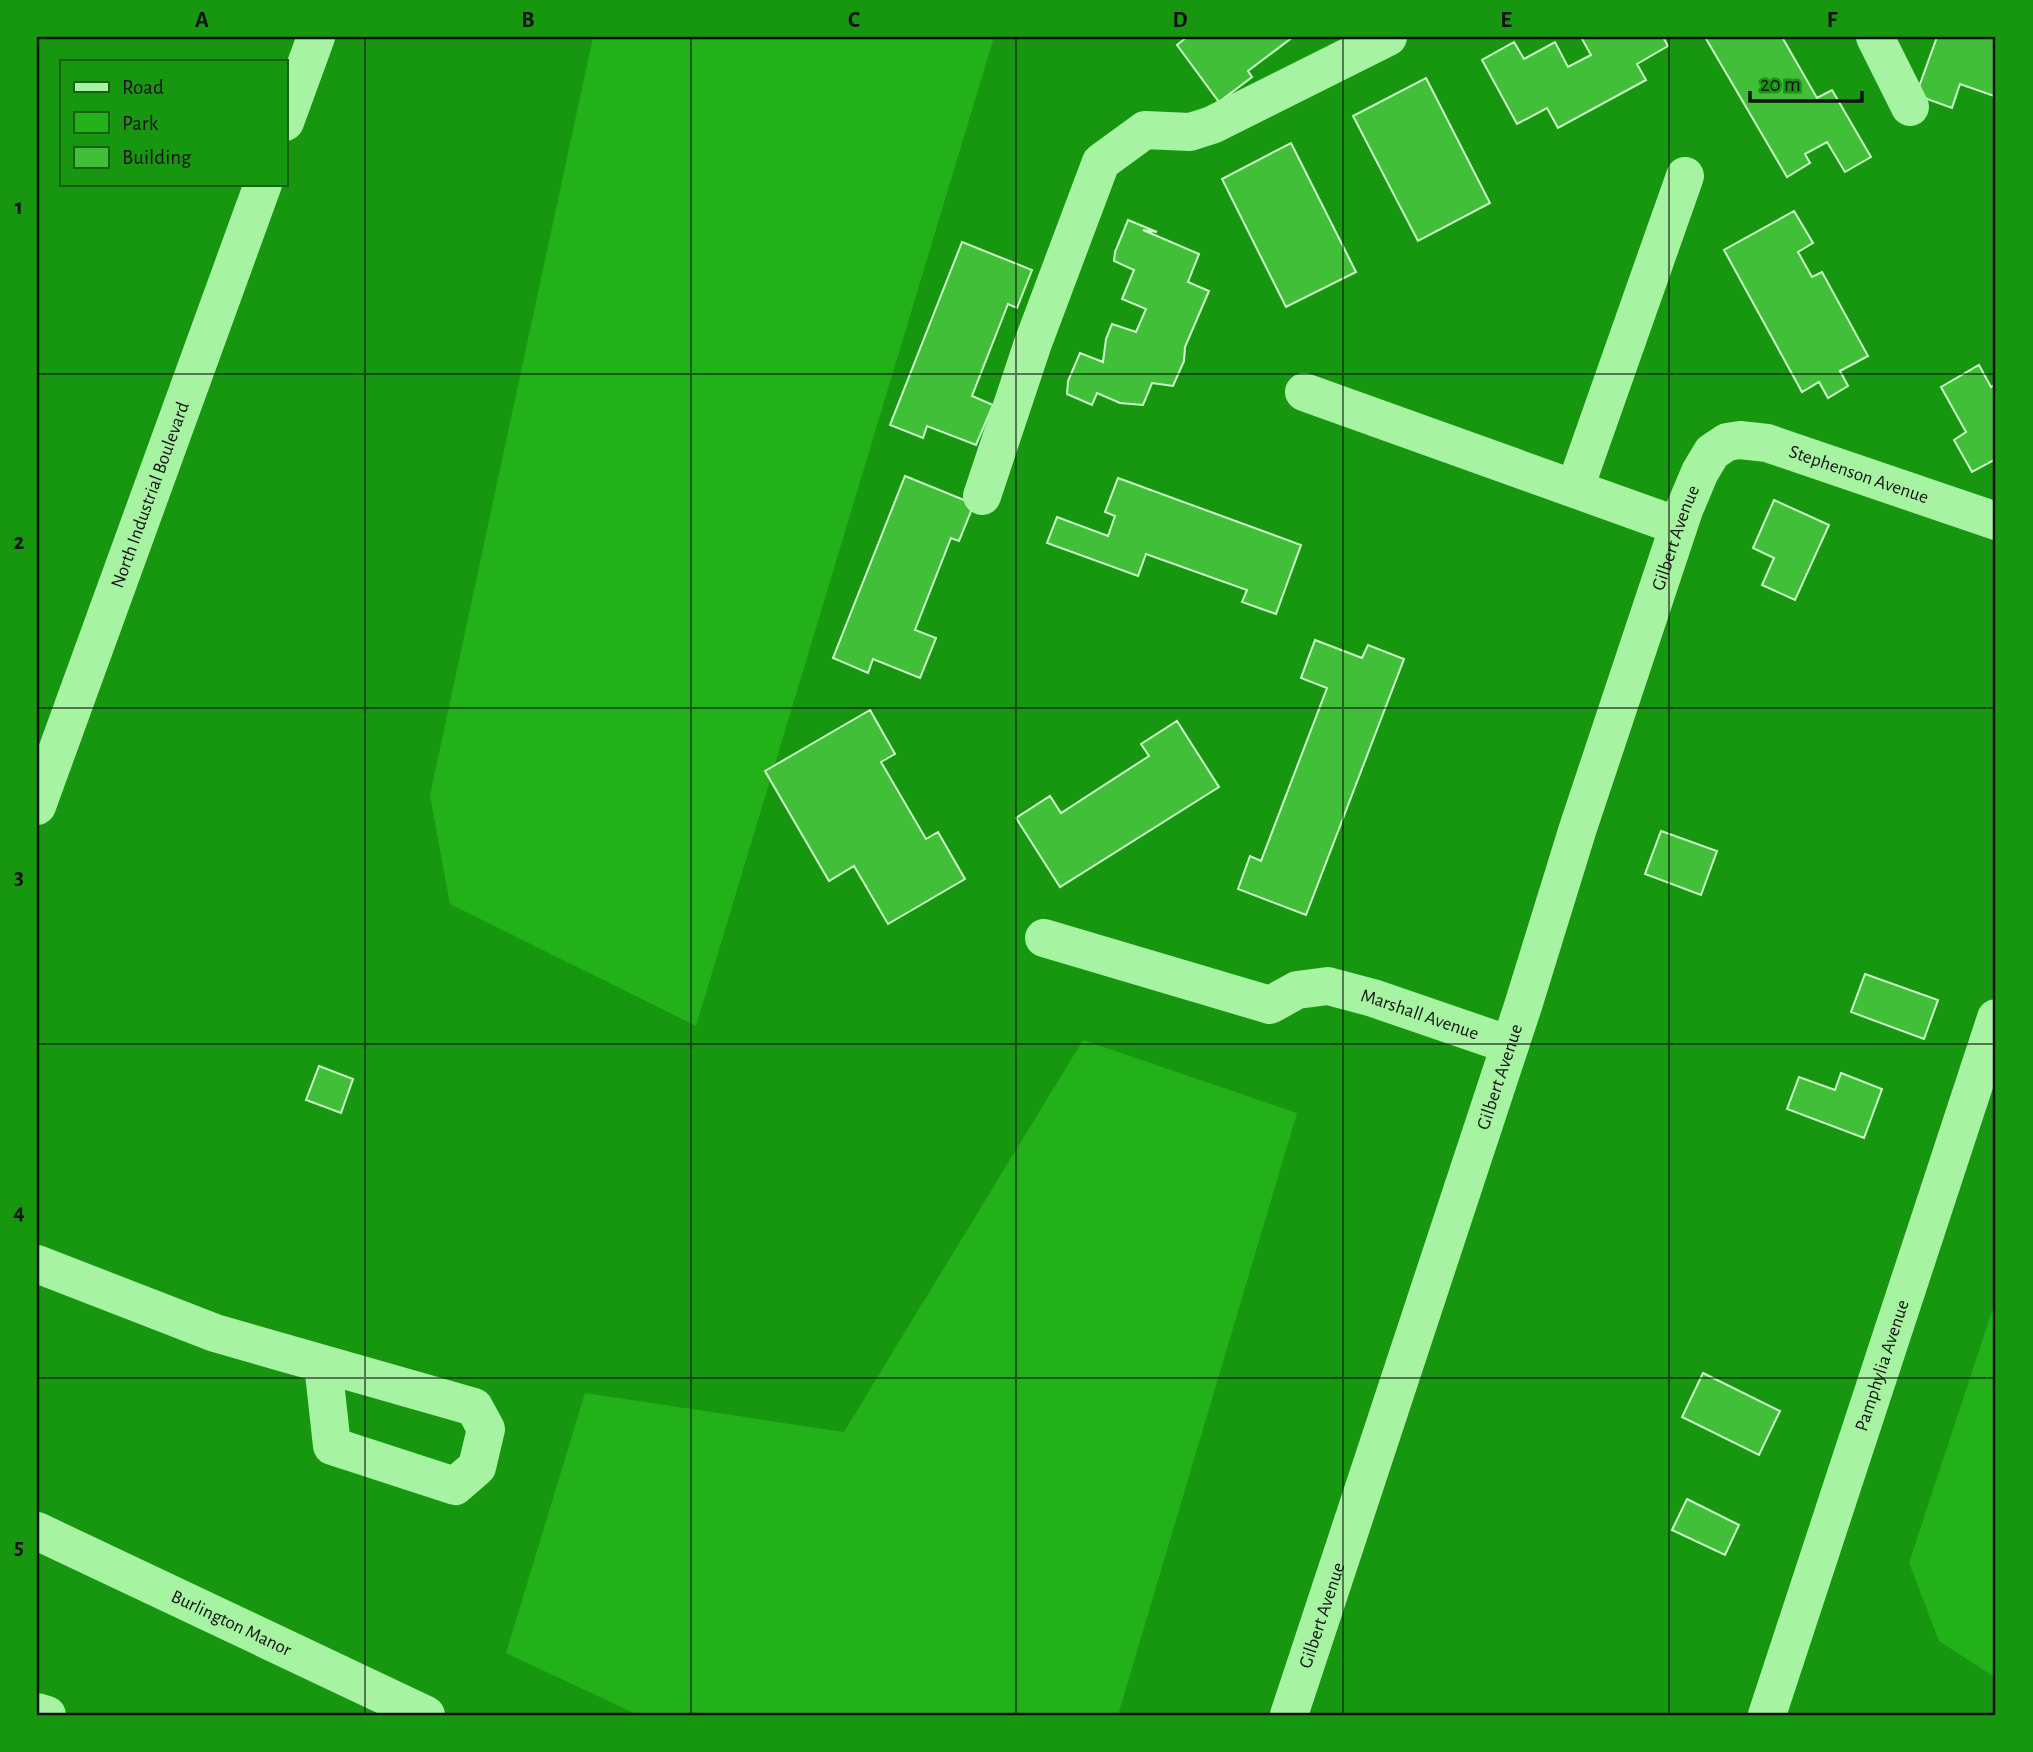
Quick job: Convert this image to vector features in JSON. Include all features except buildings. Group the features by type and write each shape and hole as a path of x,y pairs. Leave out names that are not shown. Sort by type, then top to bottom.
{"street":[{"path":"287,117 316,37"},
{"path":"982,496 1033,343 1101,162 1145,130 1190,132 1212,125 1388,37"},
{"path":"1875,37 1910,107"},
{"path":"1576,488 1685,176"},
{"name":"North Industrial Boulevard","path":"37,806 262,186"},
{"path":"1304,393 1678,526"},
{"name":"Stephenson Avenue","path":"1720,447 1727,442 1740,440 1767,443 1996,521"},
{"name":"Gilbert Avenue","path":"1289,1715 1678,526 1700,472 1712,452 1720,447"},
{"name":"Marshall Avenue","path":"1044,937 1270,1005 1297,990 1328,986 1373,998 1510,1045"},
{"name":"Pamphylia Avenue","path":"1767,1715 1996,1018"},
{"path":"37,1264 215,1333 323,1364"},
{"name":"Burlington Manor","path":"37,1531 426,1715"},
{"path":"37,1712 47,1715"}],"green space":[{"path":"593,37 994,37 696,1026 450,904 430,795"},
{"path":"1083,1040 1297,1113 1118,1715 638,1715 506,1653 585,1393 844,1432"},
{"path":"1996,1299 1996,1678 1939,1641 1909,1563"}]}
